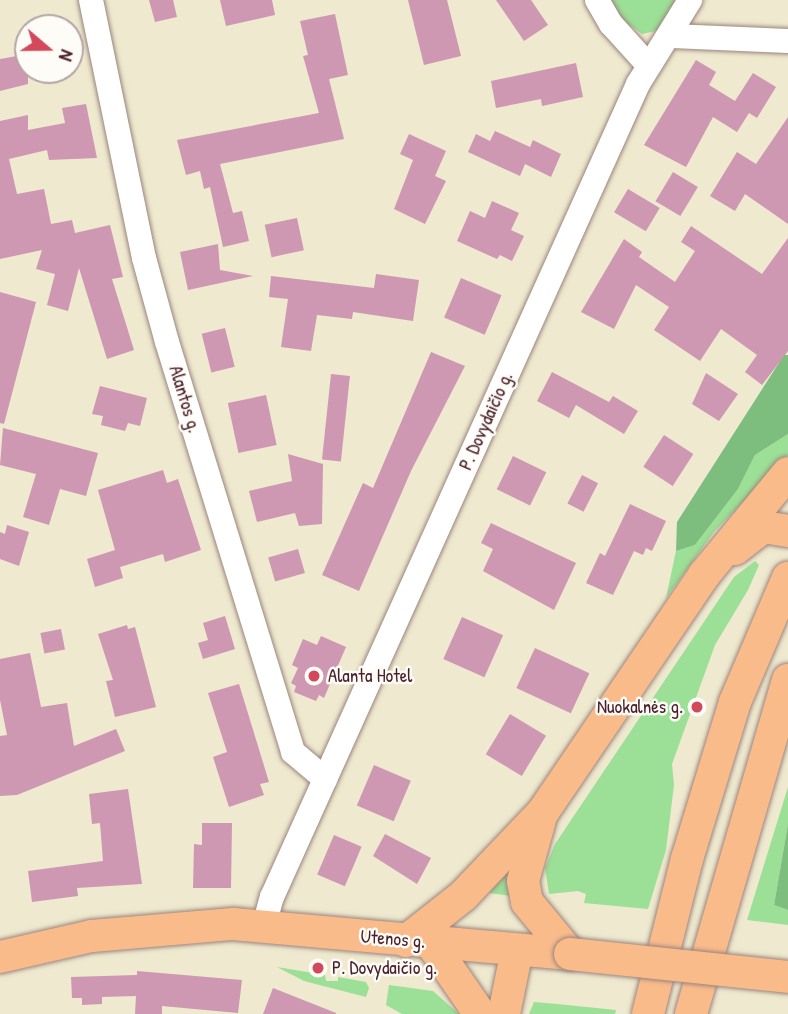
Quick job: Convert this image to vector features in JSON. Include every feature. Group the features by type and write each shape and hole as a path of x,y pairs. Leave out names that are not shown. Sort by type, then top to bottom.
{"main road":[{"path":"480,1014 419,942 543,812 704,575 788,473"},
{"path":"704,575 762,527 788,531"},
{"path":"648,1014 687,859 735,702 788,578"},
{"path":"691,1014 788,680"},
{"path":"543,812 527,862 527,902 570,954"},
{"name":"Utenos g.","path":"0,957 60,941 143,929 264,926 788,977"},
{"path":"505,1014 517,950"}],"street":[{"name":"Alantos g.","path":"91,0 144,258 167,342 293,752 325,779"},
{"path":"597,0 611,24 648,65"},
{"name":"P. Dovydaičio g.","path":"264,926 272,897 648,65 672,36 690,0"},
{"path":"672,36 788,41"}],"green space":[{"path":"610,0 683,0 661,30 642,34 621,19"},
{"path":"784,355 788,355 788,434 755,455 738,489 695,545 676,551 677,522"},
{"path":"788,434 788,455 714,532 666,598 676,551 695,545 738,489 755,455"},
{"path":"755,561 759,565 748,590 715,645 672,764 674,785 666,850 648,909 584,903 586,894 578,891 549,894 545,868 555,844 734,577"},
{"path":"788,787 788,824 774,905 788,910 788,925 747,920"},
{"path":"788,824 788,910 774,905"},
{"path":"510,867 512,896 489,893"},
{"path":"277,967 325,975 326,981 338,981 338,977 366,982 369,988 366,997 304,981"},
{"path":"389,985 433,991 459,1014 402,1014 386,1005"},
{"path":"534,1002 616,1010 615,1014 529,1014"}],"building":[{"path":"149,0 173,0 177,17 155,22"},
{"path":"220,0 272,0 275,15 226,26"},
{"path":"408,0 447,0 461,56 424,65"},
{"path":"496,0 531,0 548,25 524,41"},
{"path":"335,14 348,75 329,79 344,139 220,164 233,213 242,211 249,241 223,247 210,187 204,189 200,171 186,175 177,140 319,113 303,56 308,55 300,21"},
{"path":"14,56 14,84 28,84 0,91 0,59"},
{"path":"696,60 716,72 709,85 735,101 753,73 776,87 757,118 749,113 737,132 713,117 686,167 644,145"},
{"path":"576,63 583,97 542,106 541,99 496,108 491,81"},
{"path":"86,104 97,158 49,160 47,150 9,159 17,194 44,189 51,224 72,220 75,233 110,225 123,277 112,279 134,350 107,359 79,268 68,311 47,305 55,274 36,269 42,250 0,259 0,121 28,115 28,130 65,123 62,108"},
{"path":"788,117 788,224 745,194 735,211 710,196 737,152 756,164"},
{"path":"495,131 530,147 533,140 561,154 551,177 525,164 520,176 468,152 476,134 490,141"},
{"path":"409,134 446,151 435,176 446,181 425,224 394,209 413,160 400,154"},
{"path":"673,172 698,187 680,216 655,201"},
{"path":"628,189 660,208 646,231 614,212"},
{"path":"492,201 519,213 511,230 524,236 512,261 500,255 497,259 457,241 470,211 485,218"},
{"path":"297,218 304,250 272,257 265,225"},
{"path":"691,226 762,274 788,238 788,351 762,385 745,372 757,355 721,329 700,361 654,330 669,307 636,285 614,329 581,312 624,239 642,252 639,257 675,282 695,251 681,242"},
{"path":"218,244 220,270 253,276 188,290 180,252"},
{"path":"376,274 419,280 413,321 353,312 352,319 317,315 311,351 281,347 288,299 269,297 271,276 374,288"},
{"path":"461,278 502,295 485,335 444,318"},
{"path":"0,292 36,302 4,424 0,423"},
{"path":"225,328 235,367 211,373 202,334"},
{"path":"431,352 465,366 411,471 359,591 322,575 363,483 373,488"},
{"path":"552,372 609,402 613,396 638,411 624,434 576,405 569,418 537,401"},
{"path":"706,373 738,394 719,421 692,404"},
{"path":"331,374 350,376 341,462 322,460"},
{"path":"100,386 147,398 140,426 128,423 125,431 101,425 103,416 92,414"},
{"path":"266,395 277,445 238,453 228,403"},
{"path":"3,428 98,453 86,496 60,489 49,525 23,517 36,474 0,465"},
{"path":"664,435 693,454 673,486 643,467"},
{"path":"288,454 323,464 322,524 299,526 295,513 257,522 249,491 292,481"},
{"path":"513,456 546,472 530,505 497,489"},
{"path":"163,470 167,483 178,479 201,550 165,562 163,554 120,567 123,578 95,587 87,559 115,550 98,490"},
{"path":"582,475 598,483 584,512 567,504"},
{"path":"630,504 666,521 652,551 646,548 643,555 634,551 613,595 586,583 600,553 605,556"},
{"path":"491,523 576,563 554,610 483,571 493,549 481,543"},
{"path":"7,525 29,532 19,566 0,559 0,532 5,534"},
{"path":"298,549 305,573 275,582 268,558"},
{"path":"225,616 235,649 203,659 198,643 208,640 203,623"},
{"path":"462,617 503,635 484,677 443,659"},
{"path":"127,625 128,629 135,627 156,707 115,717 106,681 113,680 98,634"},
{"path":"61,629 65,650 44,654 40,633"},
{"name":"Alanta Hotel","path":"321,636 346,647 324,698 319,695 316,701 294,692 296,686 291,683 298,668 292,665 303,639 317,645"},
{"path":"535,648 589,673 571,713 516,688"},
{"path":"30,653 41,707 67,703 74,746 116,729 125,751 17,795 0,796 0,736 7,735 0,700 0,659"},
{"path":"239,684 269,782 260,784 264,795 229,807 213,757 227,752 208,693"},
{"path":"510,714 546,736 522,776 486,754"},
{"path":"374,765 411,781 394,821 357,806"},
{"path":"128,789 142,884 77,888 78,896 32,902 28,871 103,861 100,823 92,824 89,794"},
{"path":"202,823 232,823 231,888 193,888 194,844 202,845"},
{"path":"385,834 431,858 417,884 373,856"},
{"path":"334,835 362,847 345,886 317,875"},
{"path":"137,971 242,980 238,1013 162,1006 162,1014 135,1014 136,996 102,997 102,1004 82,1005 82,998 72,998 71,977 137,975"},
{"path":"273,988 336,1013 336,1014 263,1014"}],"place":[{"name":"Alanta Hotel","path":"314,676"},
{"name":"Nuokalnės g.","path":"697,707"},
{"name":"P. Dovydaičio g.","path":"318,968"}]}
